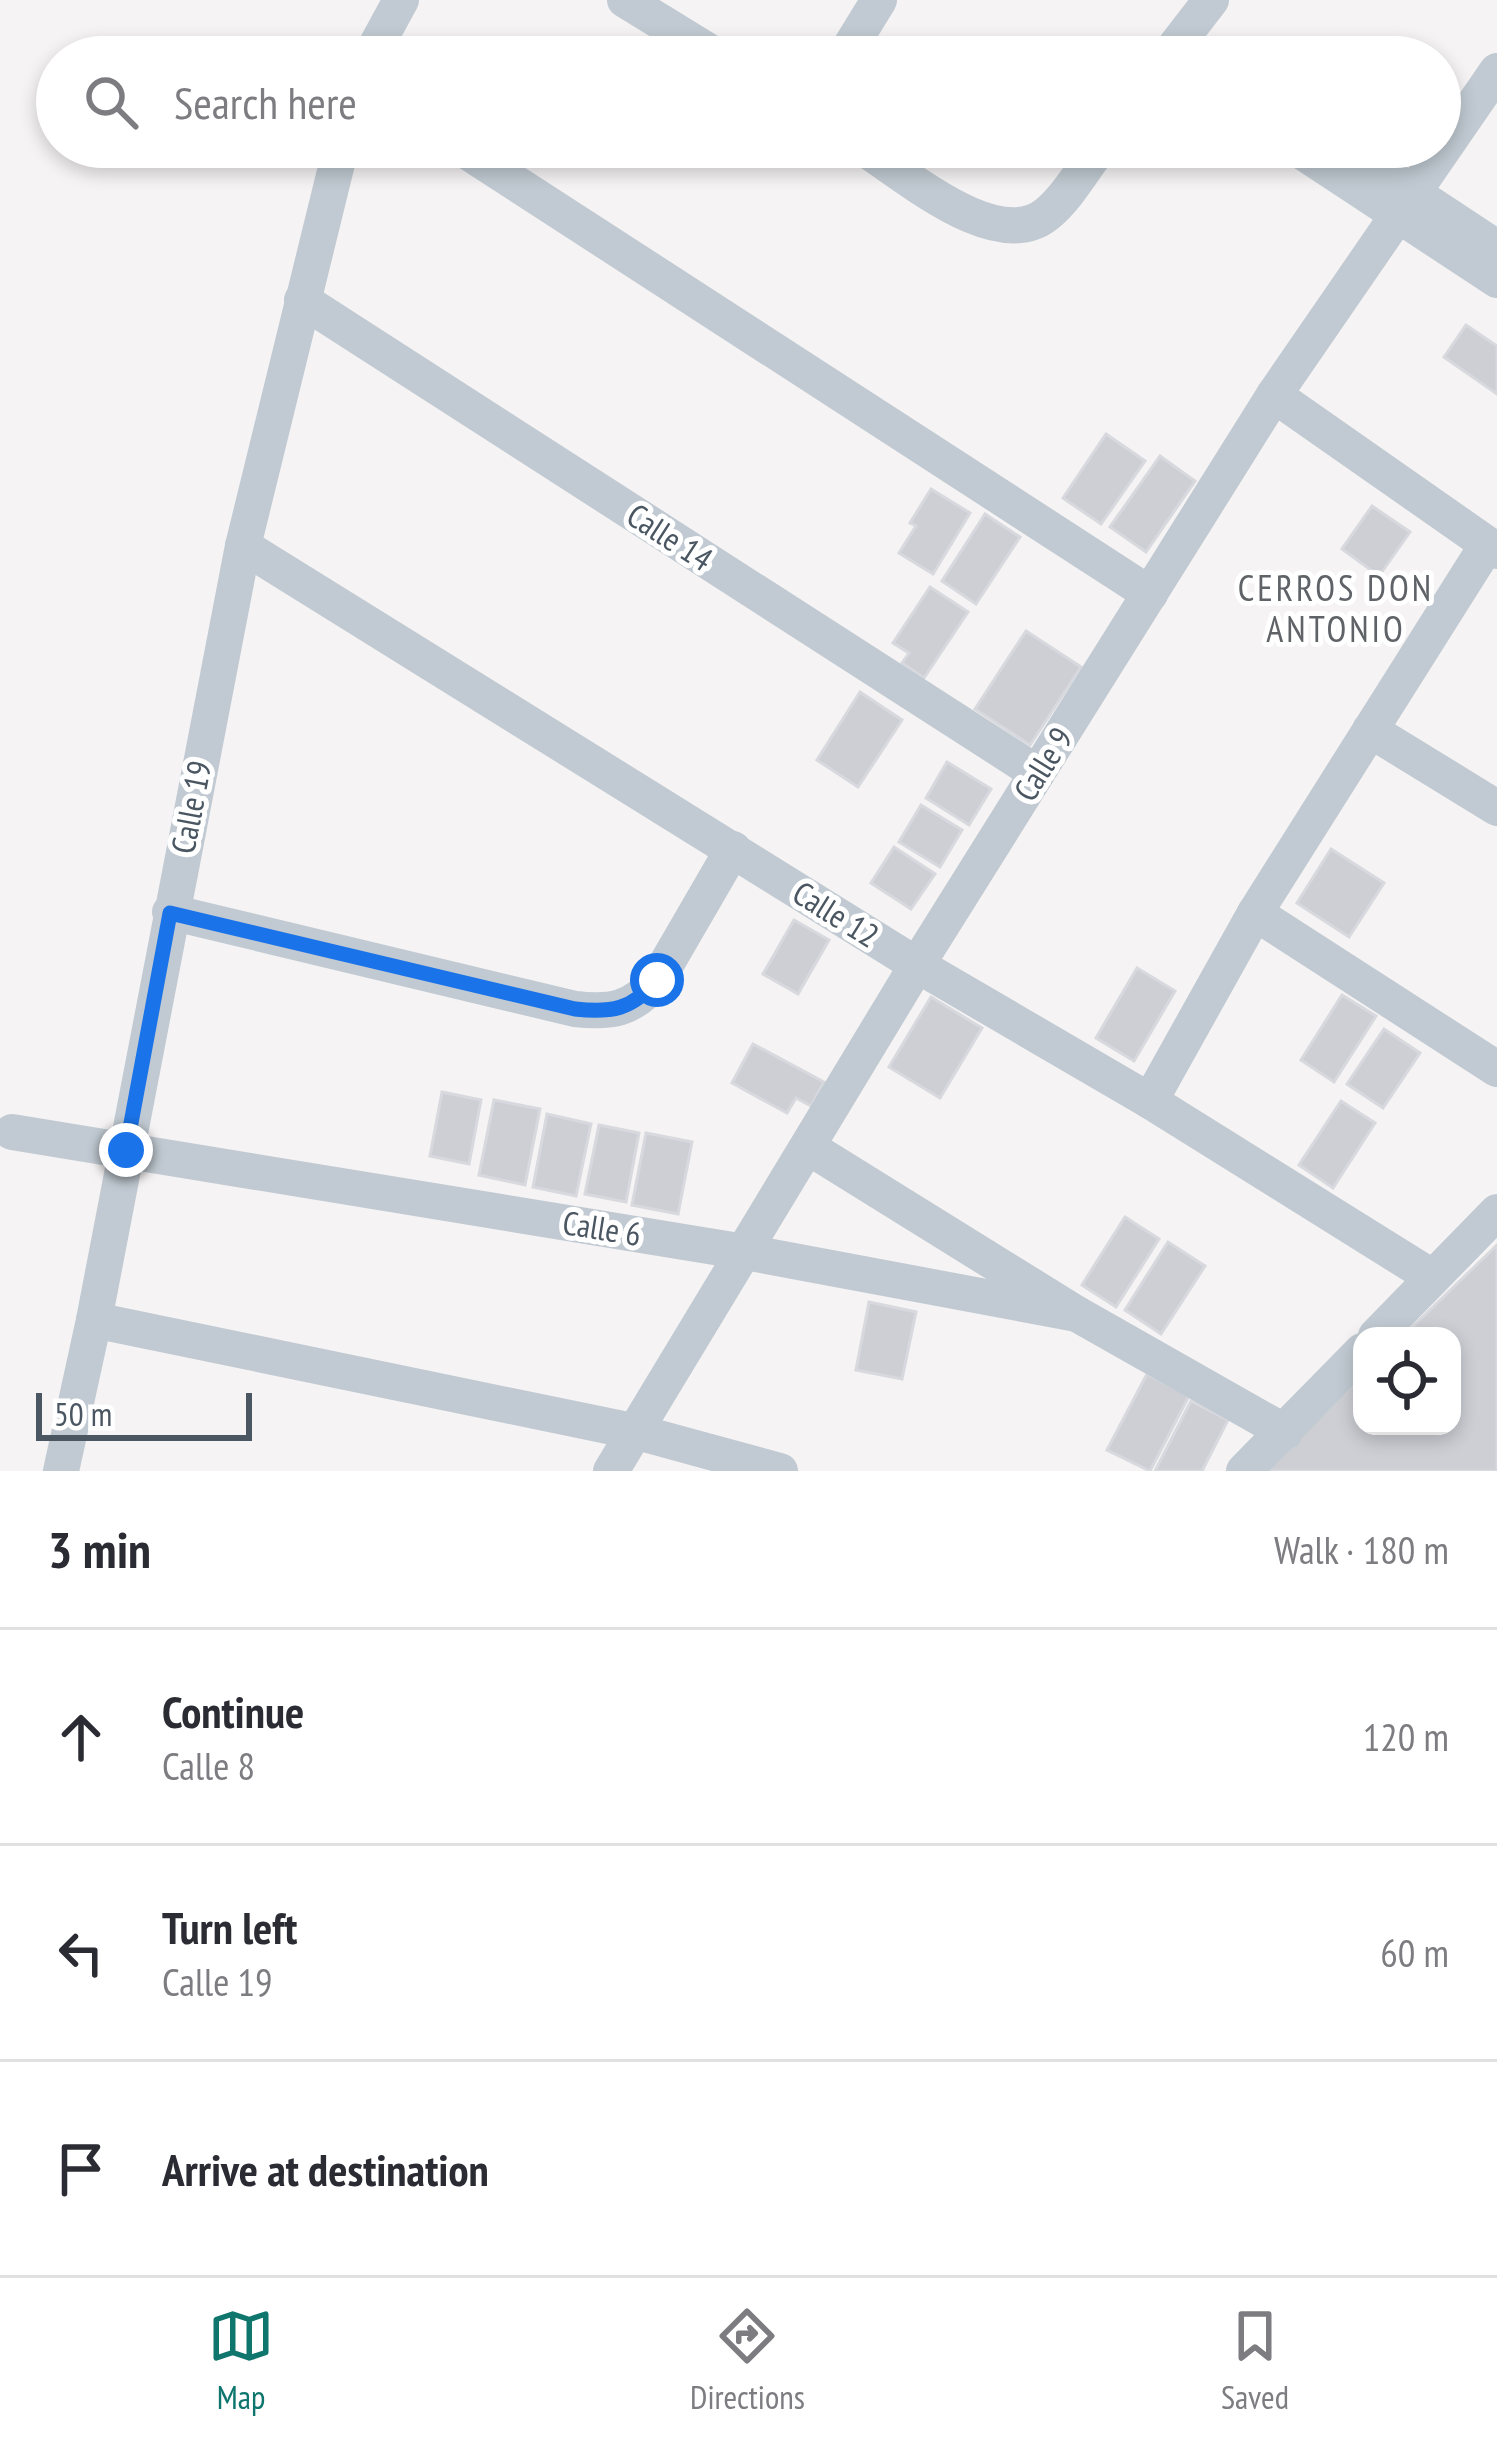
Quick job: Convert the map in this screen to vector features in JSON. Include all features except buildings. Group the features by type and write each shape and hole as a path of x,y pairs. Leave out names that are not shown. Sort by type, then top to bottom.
{"street":[{"path":"381,36 401,0"},
{"path":"857,36 879,0"},
{"path":"1194,36 1211,0"},
{"path":"630,1 685,36"},
{"name":"Calle 9","path":"1461,122 1497,71"},
{"name":"Calle 19","path":"61,1471 243,546 335,168"},
{"path":"492,168 1150,594"},
{"path":"895,168 970,216 993,225 1016,225 1046,216 1084,168"},
{"path":"1334,168 1497,248"},
{"path":"1366,168 1497,280"},
{"name":"Calle 9","path":"611,1471 917,965 1274,395 1428,168"},
{"name":"Calle 14","path":"302,300 1037,773"},
{"path":"1150,1101 1255,913 1492,548 1274,395"},
{"name":"Calle 12","path":"243,546 917,965 1150,1101 1432,1277"},
{"path":"1370,730 1497,808"},
{"path":"170,913 607,1013 644,996 657,980 733,849"},
{"path":"1255,913 1497,1069"},
{"name":"Calle 6","path":"12,1132 745,1252 1077,1313"},
{"path":"808,1147 1077,1313 1285,1432"},
{"path":"1385,1327 1497,1212"},
{"path":"94,1320 637,1432 780,1471"},
{"path":"1244,1471 1353,1360"}],"district":[{"name":"CERROS DON ANTONIO","path":"1336,608"}],"route":[{"path":"126,1150 170,913 575,1009 607,1013 622,1009 644,996 657,980"}]}
